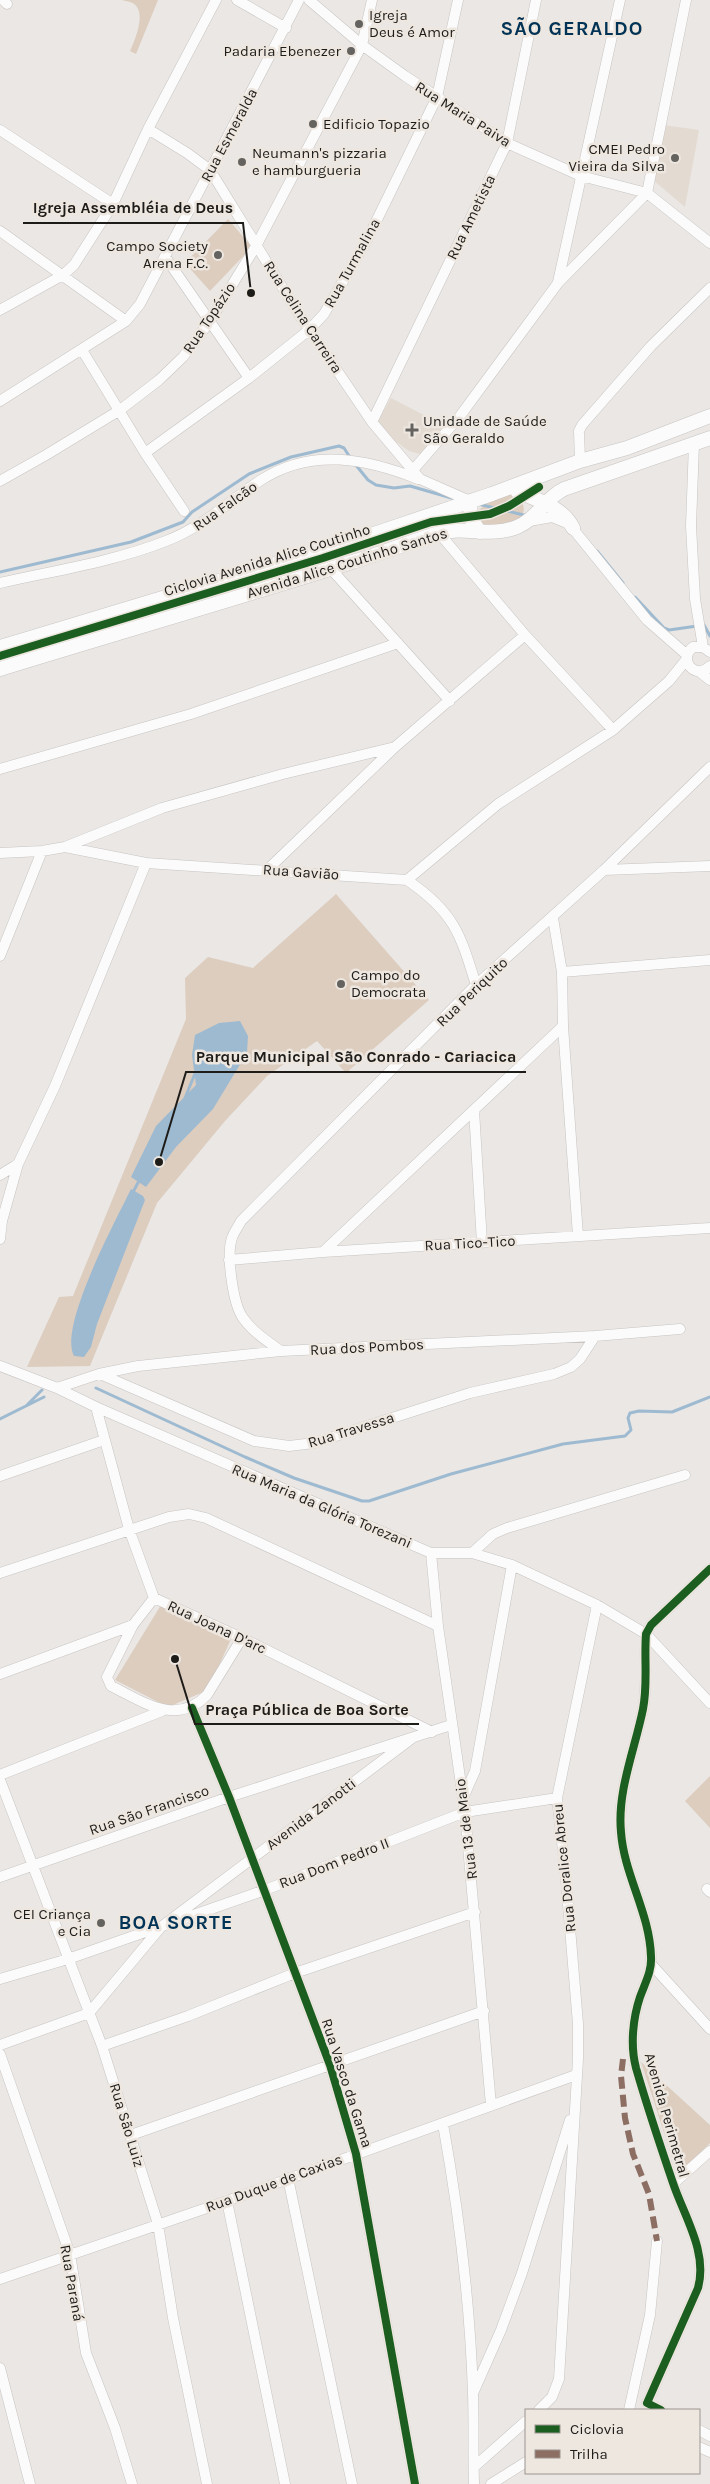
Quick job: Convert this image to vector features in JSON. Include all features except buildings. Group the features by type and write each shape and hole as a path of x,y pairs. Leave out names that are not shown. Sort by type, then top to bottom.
{"main road":[{"name":"Avenida Alice Coutinho Santos","path":"0,647 349,542 470,501 514,489 580,460 627,448 710,416"},
{"name":"Avenida Alice Coutinho Santos","path":"0,669 332,569 439,532 460,530 480,532 510,529 528,521 564,489 710,438"},
{"path":"514,489 545,504 570,522"},
{"path":"514,489 529,507 528,521"},
{"path":"564,489 561,502 570,522"},
{"path":"470,501 470,517 480,532"}],"street":[{"path":"0,310 63,275 74,265 113,204 148,129 216,0"},
{"path":"236,0 286,28"},
{"name":"Rua Esmeralda","path":"0,401 126,321 140,304 166,258 210,170 300,0"},
{"name":"Rua Maria Paiva","path":"309,0 362,45 507,143 581,176 647,193 710,244"},
{"name":"Rua Topázio","path":"0,481 120,410 165,375 183,357 210,321 256,246 362,45 372,0"},
{"name":"Rua Turmalina","path":"145,453 249,378 309,330 324,314 345,280 437,97 458,0"},
{"name":"Rua Ametista","path":"372,422 507,143 536,0"},
{"path":"558,282 620,0"},
{"path":"420,480 413,470 466,408 558,282 647,193 686,0"},
{"name":"Rua Celina Carreira","path":"148,129 210,170 309,330 372,422 413,470"},
{"path":"0,130 113,204"},
{"path":"0,231 126,321"},
{"path":"166,258 249,378"},
{"path":"580,460 579,431 582,425 652,346 710,288"},
{"path":"82,350 145,453 184,511"},
{"path":"407,880 498,804 613,730 669,681 693,647 707,649 695,599 691,526 694,443"},
{"name":"Rua Falcão","path":"0,583 133,552 166,542 208,520 272,474 313,461 356,459 388,467 470,501"},
{"path":"528,521 552,517 570,522 647,620 687,657 688,665 710,680"},
{"path":"439,532 525,635 613,730"},
{"path":"332,569 450,701"},
{"path":"267,870 395,747 525,635"},
{"path":"0,769 190,714 398,643"},
{"path":"669,681 698,672 710,666"},
{"path":"0,853 42,851 65,847 162,808 283,774 395,747"},
{"name":"Rua Periquito","path":"281,1351 254,1332 241,1316 230,1260 232,1239 241,1221 476,985 604,870 710,767"},
{"name":"Rua Gavião","path":"65,847 146,863 407,880 430,895 451,919 465,948 476,985"},
{"path":"0,956 42,851"},
{"path":"0,1239 2,1221 18,1164 55,1086 146,863"},
{"path":"604,870 710,866"},
{"path":"552,918 562,972 563,1026 578,1236"},
{"path":"562,972 710,960"},
{"path":"323,1252 563,1026"},
{"path":"474,1110 482,1243"},
{"path":"0,1175 18,1164"},
{"name":"Rua Tico-Tico","path":"230,1260 323,1252 710,1228"},
{"name":"Rua dos Pombos","path":"57,1388 99,1374 138,1366 281,1351 595,1336 680,1329"},
{"name":"Rua Travessa","path":"99,1374 254,1441 289,1446 314,1443 470,1392 554,1374 571,1367 580,1359 595,1336"},
{"name":"Rua Maria da Glória Torezani","path":"0,1366 57,1388 96,1408 431,1553 472,1553 512,1565 597,1605 646,1634 710,1703"},
{"name":"Rua Joana D'arc","path":"96,1408 129,1529 154,1598 242,1638 432,1732"},
{"path":"0,1476 104,1440"},
{"path":"472,1553 493,1534 507,1528 685,1475"},
{"path":"0,1573 129,1529 189,1514 206,1518 438,1626"},
{"name":"Rua 13 de Maio","path":"431,1553 438,1626 465,1812 491,2105"},
{"path":"463,1798 475,1770 512,1565"},
{"path":"646,1634 651,1625 708,1576"},
{"path":"154,1598 133,1626 107,1677 110,1686 162,1711"},
{"name":"Rua Doralice Abreu","path":"540,2409 552,2397 559,2379 578,2024 557,1798 597,1605"},
{"path":"0,1674 133,1626"},
{"name":"Avenida Perimetral","path":"646,1634 646,1672 643,1709 624,1791 621,1818 627,1865 646,1925 651,1964 636,2014 634,2052 636,2066 673,2184 696,2246 701,2268 698,2288 647,2403 659,2409"},
{"path":"0,1775 162,1711 192,1708 207,1695 242,1638"},
{"name":"Rua Vasco da Gama","path":"192,1708 229,1797 330,2065 356,2154 414,2484"},
{"name":"Rua São Francisco","path":"0,1877 32,1864 229,1797 451,1725"},
{"name":"Avenida Zanotti","path":"89,2013 161,1927 411,1739"},
{"name":"Rua São Luiz","path":"0,1780 102,2046 158,2224 174,2318 207,2484"},
{"name":"Rua Dom Pedro II","path":"0,1979 68,1959 161,1927 264,1890 465,1812 557,1798"},
{"path":"102,2046 188,2016 295,1974 475,1912"},
{"path":"651,1964 710,2029"},
{"path":"131,2135 484,2011"},
{"path":"0,2045 89,2013"},
{"name":"Rua Paraná","path":"0,2054 70,2254 86,2353 116,2428 132,2484"},
{"name":"Rua Duque de Caxias","path":"0,2279 227,2201 576,2075"},
{"path":"473,2392 501,2330 522,2273 559,2152 574,2110"},
{"path":"444,2124 459,2227 473,2392 474,2484"},
{"path":"673,2184 710,2151"},
{"path":"288,2178 352,2484"},
{"path":"227,2201 285,2484"},
{"path":"629,2409 650,2315 657,2241"},
{"path":"701,2268 710,2260"},
{"path":"0,2368 30,2484"},
{"path":"474,2467 525,2423"},
{"path":"491,2484 525,2463"}],"shaded area":[{"path":"122,0 158,0 136,54 130,51 139,25 139,11 136,5"},
{"name":"CMEI Pedro Vieira da Silva","path":"663,125 699,130 685,207 653,180"},
{"name":"Campo Society Arena F.C.","path":"228,219 252,247 210,291 185,263"},
{"name":"Unidade de Saúde São Geraldo","path":"391,398 445,426 424,455 409,451 385,434 378,421"},
{"path":"510,494 523,504 523,512 517,520 506,525 484,526 478,521 478,511 487,503"},
{"path":"336,894 429,1000 346,1073 317,1041 267,1076 225,1121 157,1203 90,1366 27,1367 59,1297 73,1296 186,1019 185,978 208,957 253,968"},
{"path":"161,1605 231,1639 208,1690 168,1707 115,1680"},
{"path":"710,1776 710,1828 685,1801"},
{"path":"641,2062 710,2125 710,2143 678,2176"}],"water":[{"path":"240,1021 248,1036 247,1053 213,1109 176,1147 146,1187 131,1177 156,1126 196,1085 192,1055 195,1035 219,1023"},
{"path":"131,1189 143,1196 145,1200 97,1324 91,1347 84,1357 74,1356 71,1342 74,1322 81,1299 102,1248"}],"waterway":[{"path":"0,572 131,542 183,522 192,512 249,474 291,457 339,446 344,448 351,459"},
{"path":"355,464 368,480 376,485 394,488 410,486 455,499"},
{"path":"478,504 528,516"},
{"path":"597,551 623,583"},
{"path":"635,597 664,628 669,630 704,625 710,636"},
{"path":"185,1098 196,1071"},
{"path":"132,1194 140,1179"},
{"path":"96,1388 294,1478 362,1501 369,1501 451,1474 563,1444 625,1436 631,1430 628,1418 630,1413 639,1411 672,1412 710,1397"},
{"path":"27,1405 42,1390"},
{"path":"0,1419 44,1397"}],"marked path":[{"path":"623,2059 621,2076 625,2118 633,2154 649,2194 657,2241"}],"cycle path":[{"name":"Ciclovia Avenida Alice Coutinho","path":"0,656 323,558 431,522 490,514 509,506 539,487"},
{"path":"659,2409 647,2403 698,2288 700,2261 693,2234 668,2169 634,2059 634,2023 640,1997 649,1972 651,1957 650,1941 642,1909 623,1848 620,1817 624,1786 643,1709 646,1681 646,1634 651,1625 710,1569"},
{"path":"192,1708 229,1797 330,2065 356,2154 415,2484"}],"place":[{"name":"Igreja Deus é Amor","path":"359,24"},
{"name":"Padaria Ebenezer","path":"351,51"},
{"name":"Edificio Topazio","path":"313,124"},
{"name":"CMEI Pedro Vieira da Silva","path":"675,158"},
{"name":"Neumann's pizzaria e hamburgueria","path":"242,162"},
{"name":"Campo Society Arena F.C.","path":"218,255"},
{"name":"Igreja Assembléia de Deus","path":"251,293"},
{"name":"Unidade de Saúde São Geraldo","path":"412,430"},
{"name":"Campo do Democrata","path":"341,984"},
{"name":"Parque Municipal São Conrado - Cariacica","path":"159,1162"},
{"name":"Praça Pública de Boa Sorte","path":"175,1659"},
{"name":"CEI Criança e Cia","path":"101,1923"}],"district":[{"name":"SÃO GERALDO","path":"572,28"},
{"name":"BOA SORTE","path":"176,1922"}]}
